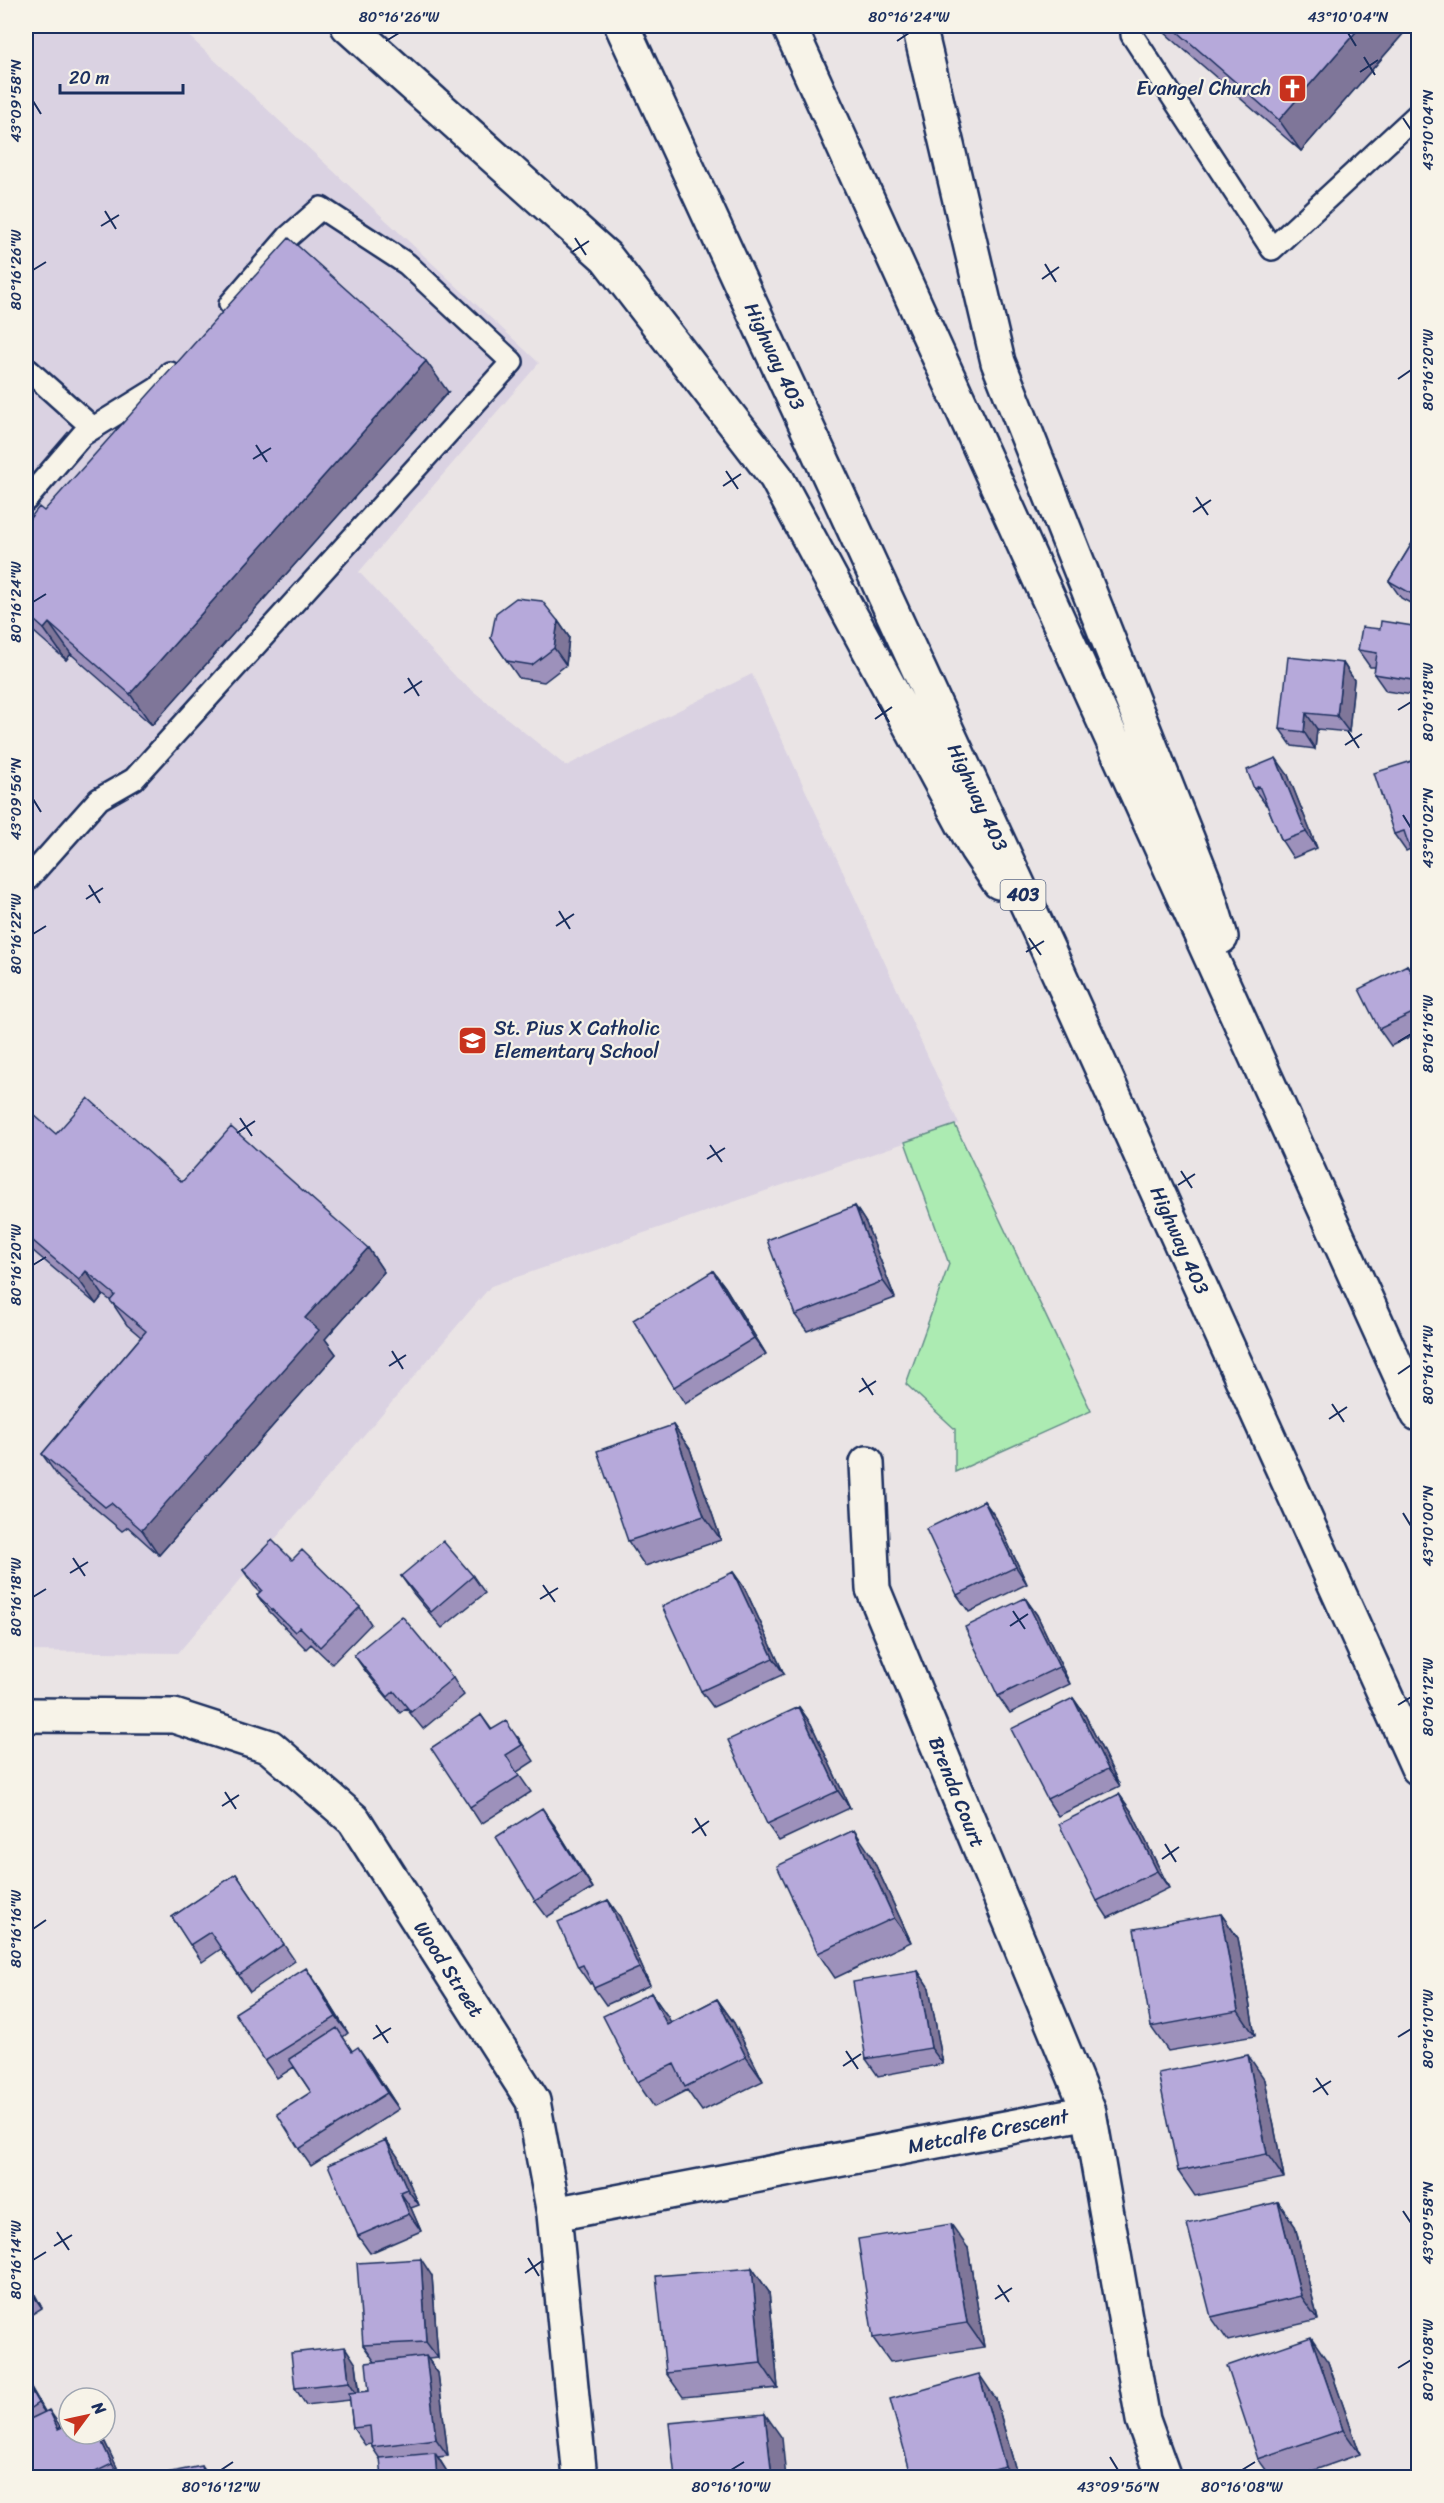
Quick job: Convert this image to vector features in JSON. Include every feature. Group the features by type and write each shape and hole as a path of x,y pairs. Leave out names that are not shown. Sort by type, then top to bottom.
{"main road":[{"path":"348,26 606,257 776,477 976,848 1055,965"},
{"name":"Highway 403","path":"622,26 1055,965 1419,1768"},
{"path":"789,26 1419,1414"},
{"path":"919,26 998,362 1204,881 1263,1071"},
{"name":"Brenda Court","path":"867,1463 873,1589 1089,2112"},
{"name":"Wood Street","path":"26,1714 174,1716 270,1747 354,1820 533,2101 554,2214 580,2478"},
{"name":"Metcalfe Crescent","path":"554,2214 1089,2112 1143,2421 1164,2478"}],"lane":[{"path":"1132,26 1132,36 1272,249 1419,114"},
{"path":"26,880 99,799 134,779 512,363 407,264 321,208 288,237 219,317"},
{"path":"26,500 82,435 158,388 181,361"},
{"path":"26,368 93,428"}],"shaded area":[{"name":"St. Pius X Catholic Elementary School","path":"26,26 178,26 539,363 359,572 457,678 566,766 752,674 959,1124 491,1286 178,1653 26,1651"}],"green space":[{"path":"955,1125 1091,1411 955,1472 955,1429 906,1384 949,1264 905,1142"}],"building":[{"path":"1171,26 1361,26 1279,120"},
{"path":"289,238 426,361 130,694 49,623 44,629 26,613 26,523 39,507 44,511"},
{"path":"1419,532 1419,598 1389,581"},
{"path":"516,598 542,601 558,621 554,648 532,665 507,661 491,638 496,613"},
{"path":"1381,621 1419,627 1419,681 1374,674 1377,653 1358,650 1362,627 1380,629"},
{"path":"1288,657 1343,663 1337,716 1306,713 1304,732 1280,729"},
{"path":"1276,758 1306,832 1282,841 1259,786 1254,789 1247,770"},
{"path":"1415,760 1419,771 1418,873 1404,831 1394,834 1374,773"},
{"path":"1407,965 1419,988 1419,1010 1379,1029 1359,989"},
{"path":"88,1098 182,1182 231,1127 368,1248 305,1318 319,1330 142,1530 111,1503 105,1507 42,1454 146,1331 110,1301 115,1295 86,1271 79,1280 26,1235 26,1125 34,1115 56,1134"},
{"path":"855,1206 883,1281 795,1315 767,1240"},
{"path":"713,1271 754,1338 674,1387 633,1320"},
{"path":"673,1425 704,1516 628,1541 597,1451"},
{"path":"984,1501 1016,1567 957,1595 926,1529"},
{"path":"272,1540 292,1560 302,1550 360,1607 320,1647 300,1627 295,1632 257,1595 262,1590 243,1570"},
{"path":"443,1541 473,1576 431,1612 401,1576"},
{"path":"733,1572 773,1658 701,1691 662,1606"},
{"path":"1025,1598 1059,1667 998,1696 965,1627"},
{"path":"402,1616 453,1678 411,1712 394,1691 388,1697 354,1655"},
{"path":"1073,1698 1108,1769 1047,1799 1011,1729"},
{"path":"799,1707 838,1791 767,1824 728,1740"},
{"path":"481,1715 491,1730 506,1721 522,1745 506,1755 519,1776 470,1807 431,1748"},
{"path":"1119,1794 1157,1871 1097,1901 1059,1824"},
{"path":"542,1808 582,1872 535,1901 496,1837"},
{"path":"854,1830 894,1918 818,1953 777,1866"},
{"path":"236,1874 284,1944 239,1975 210,1932 190,1945 172,1917"},
{"path":"608,1900 639,1968 594,1988 583,1965 578,1967 558,1922"},
{"path":"1221,1914 1238,2011 1151,2027 1134,1929"},
{"path":"306,1968 336,2017 265,2061 235,2013"},
{"path":"918,1971 931,2048 866,2059 853,1982"},
{"path":"651,1993 667,2025 717,1999 746,2057 685,2087 674,2064 637,2082 603,2016"},
{"path":"337,2028 352,2051 358,2047 387,2093 299,2149 277,2114 311,2092 289,2059"},
{"path":"1248,2055 1267,2154 1178,2171 1158,2073"},
{"path":"386,2140 407,2189 400,2192 409,2214 358,2236 328,2165"},
{"path":"1278,2202 1301,2296 1211,2317 1187,2224"},
{"path":"951,2224 967,2323 873,2338 858,2239"},
{"path":"421,2259 426,2342 363,2345 357,2263"},
{"path":"752,2268 761,2363 666,2373 656,2276"},
{"path":"26,2282 31,2292 26,2295"},
{"path":"1311,2337 1343,2430 1258,2459 1227,2366"},
{"path":"345,2347 349,2382 295,2388 291,2353"},
{"path":"426,2356 436,2439 372,2447 370,2426 353,2428 349,2393 369,2391 366,2363"},
{"path":"979,2374 1005,2466 962,2478 912,2478 890,2399"},
{"path":"26,2382 38,2403 26,2411"},
{"path":"49,2410 57,2427 57,2446 104,2446 112,2464 83,2478 26,2478 26,2421"},
{"path":"765,2414 772,2478 675,2478 669,2423"},
{"path":"435,2453 437,2478 382,2478 380,2458"},
{"path":"202,2466 204,2478 141,2478"},
{"path":"1372,2473 1374,2478 1359,2478"}],"place":[{"name":"Evangel Church","path":"1292,88"},
{"name":"St. Pius X Catholic Elementary School","path":"473,1040"}]}
